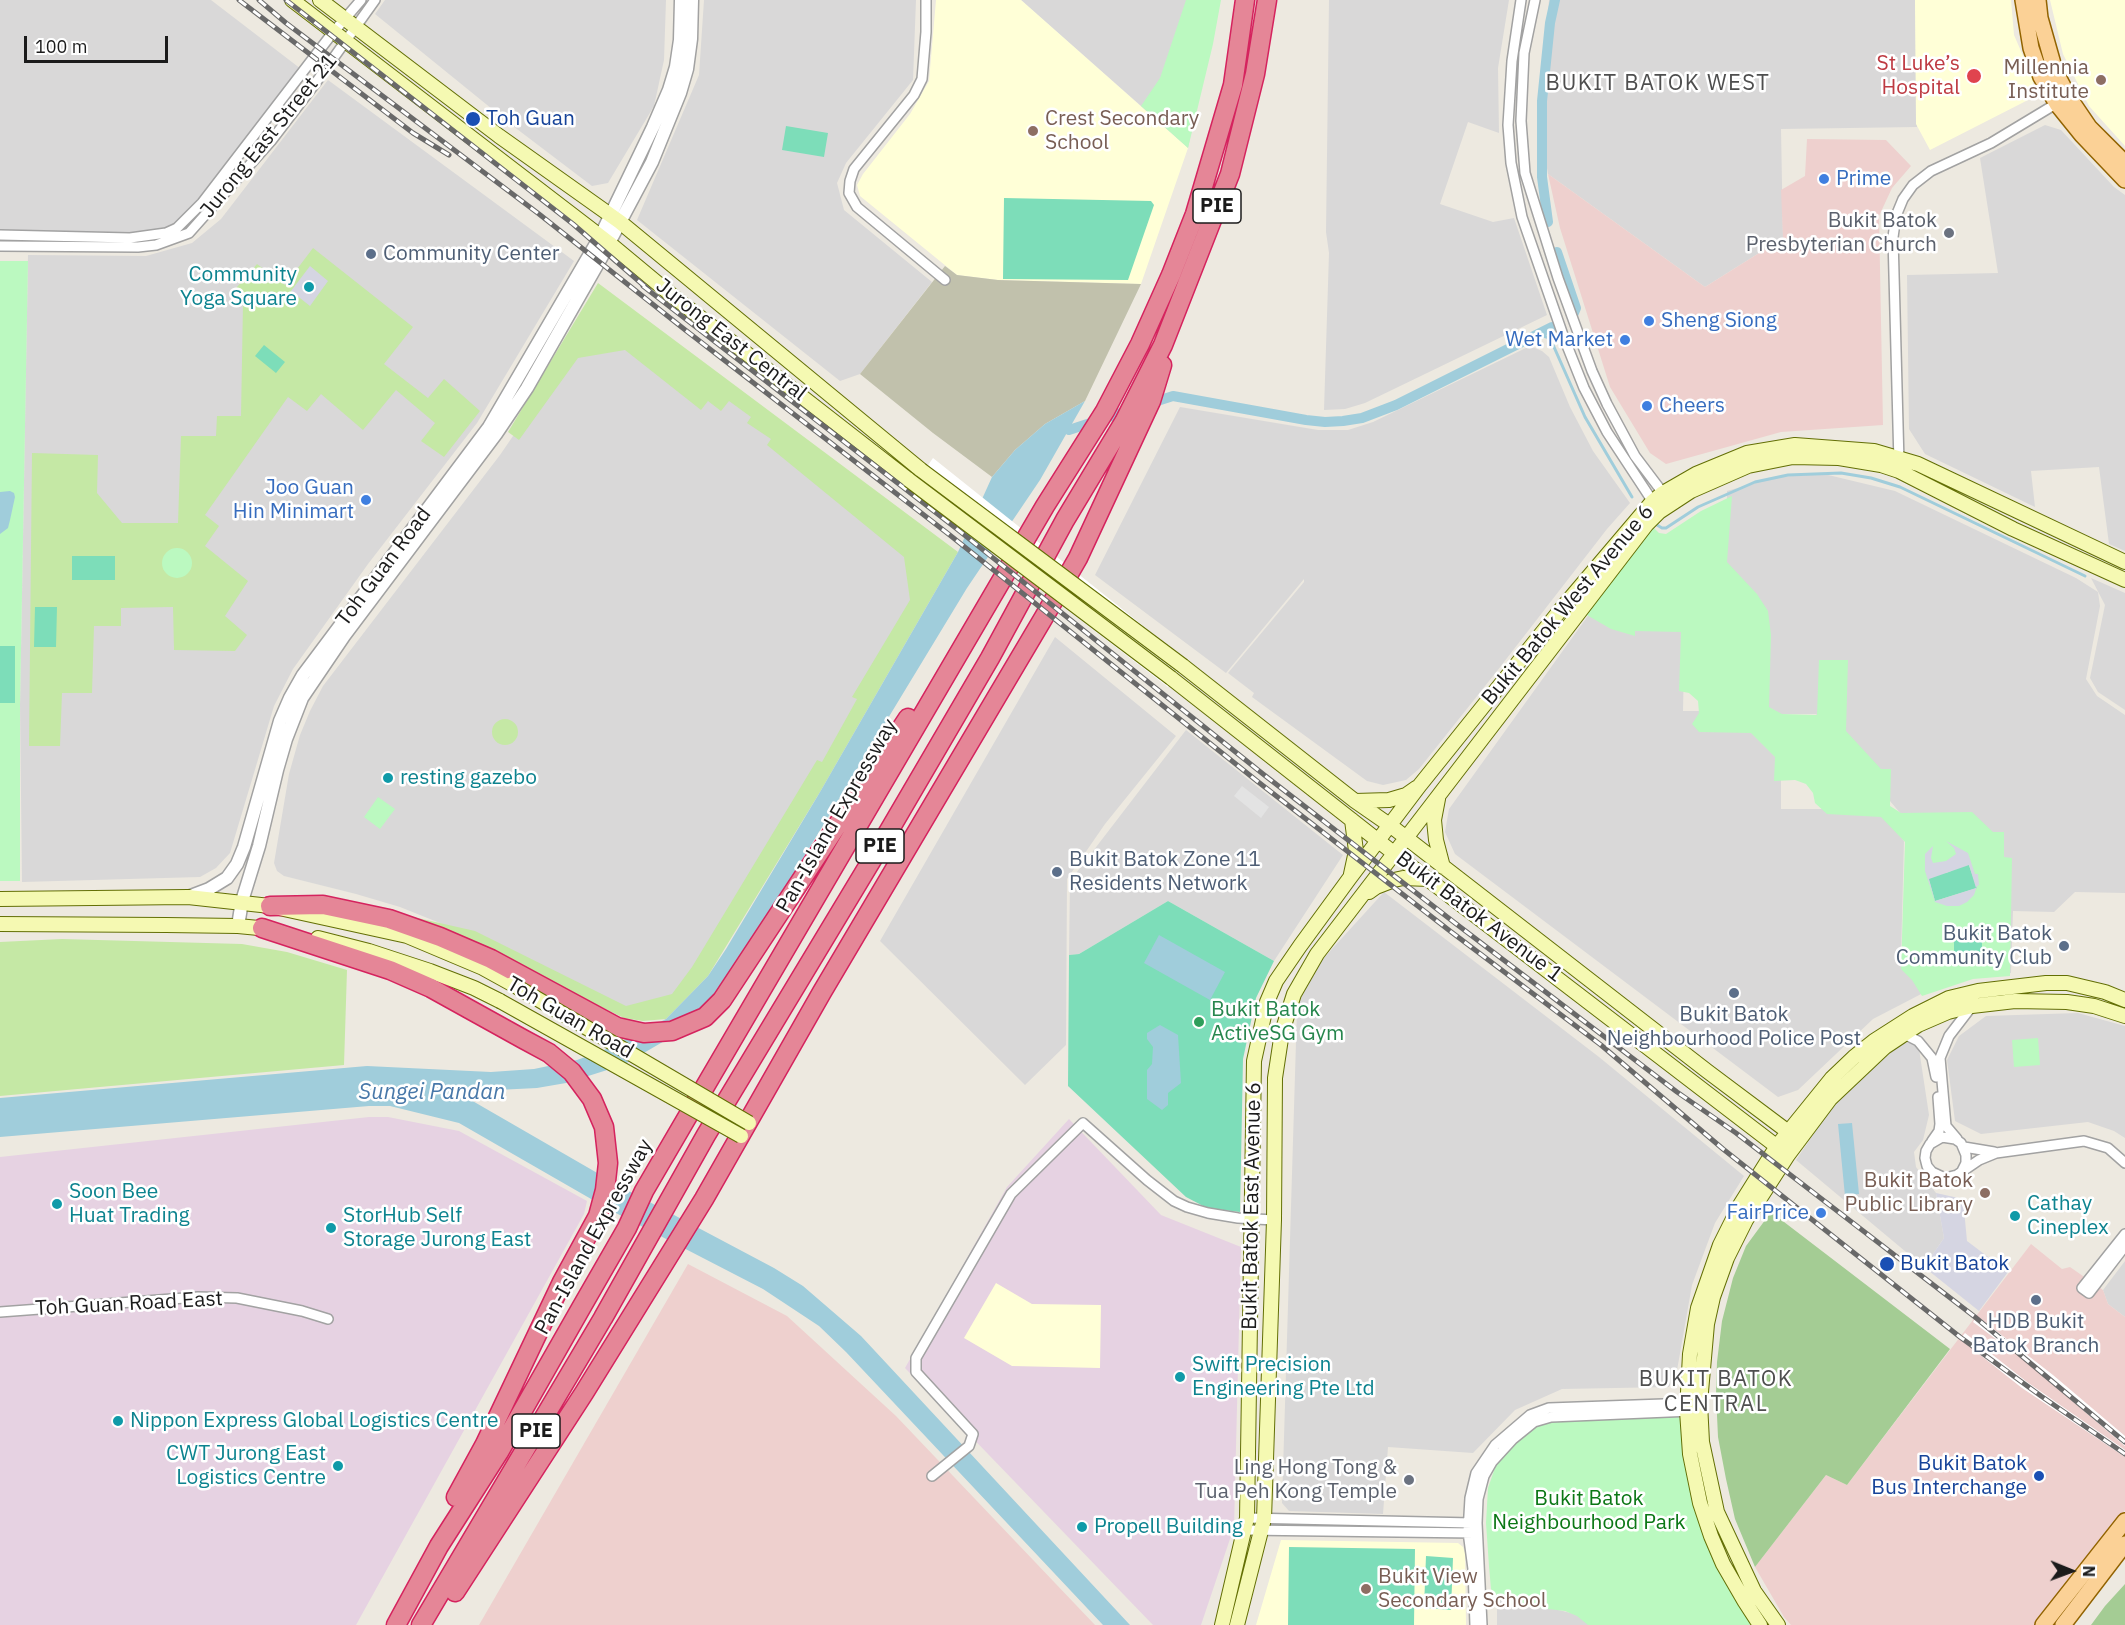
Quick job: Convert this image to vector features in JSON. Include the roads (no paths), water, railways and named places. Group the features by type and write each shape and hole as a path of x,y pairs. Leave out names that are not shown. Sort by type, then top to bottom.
{"highway":[{"name":"Pan-Island Expressway","path":"396,1625 439,1546 499,1452 627,1228 644,1191 978,621 1105,411 1172,275 1195,214 1233,86 1245,0"},
{"name":"PIE","path":"422,1625 603,1318 706,1135 876,853 990,658 1065,520 1124,422 1143,405 1162,364 1162,345 1230,174 1256,74 1267,0"},
{"path":"431,1625 584,1393 745,1130 822,992 1078,558 1143,405"},
{"path":"270,906 323,905 389,919 440,937 491,959 617,1027 644,1033 672,1031 705,1017 722,1000 916,706 978,621"},
{"path":"262,928 390,970 431,988 549,1053 572,1072 592,1099 604,1127 608,1163 605,1190 598,1216 562,1282 485,1444 443,1520 439,1546"}],"main road":[{"name":"Jurong East Central","path":"292,0 605,240 674,297 909,480 1171,678"},
{"name":"Jurong East Central","path":"320,0 500,136 615,219 921,470 1183,666"},
{"path":"2024,0 2031,48 2042,77 2125,163"},
{"path":"2038,0 2040,18 2063,100 2082,135 2125,180"},
{"name":"Bukit Batok West Avenue 6","path":"1391,826 1420,785 1562,608 1661,503 1696,474 1747,453 1795,445 1874,451 2013,529 2125,580"},
{"name":"Bukit Batok West Avenue 6","path":"1899,464 1966,486 2000,505 2125,562"},
{"name":"Bukit Batok West Avenue 6","path":"1407,838 1661,503"},
{"name":"Bukit Batok Avenue 1","path":"1183,666 1355,801 1407,838 1699,1065 1794,1135"},
{"name":"Bukit Batok Avenue 1","path":"1171,678 1379,842 1783,1150"},
{"path":"1355,801 1389,800 1406,795 1420,785"},
{"path":"1439,794 1434,820 1443,867"},
{"path":"1349,879 1356,851 1352,820"},
{"name":"Bukit Batok East Avenue 6","path":"1222,1625 1246,1524 1254,1060 1267,1002 1276,981 1349,879 1391,826"},
{"name":"Bukit Batok East Avenue 6","path":"1237,1625 1263,1525 1274,1220 1275,1078 1282,1032 1294,994 1317,954 1407,838"},
{"path":"1358,900 1376,887 1394,879 1428,879"},
{"name":"Toh Guan Road","path":"0,899 188,897 242,901 407,936 483,968 512,984 745,1130"},
{"name":"Toh Guan Road","path":"0,924 238,926 319,938 369,951 474,988 745,1130"},
{"path":"1760,1625 1745,1602 1711,1536 1700,1503 1692,1464 1693,1407 1690,1354 1698,1308 1720,1245 1740,1205 1794,1135 1832,1078 1874,1041 1913,1016 1949,998 1978,991 2049,983 2067,983 2096,989 2125,1000"},
{"path":"1794,1135 1852,1076 1904,1034 1938,1016 1972,1006 2015,1001 2060,1001 2094,1006 2125,1016"},
{"path":"1693,1407 1717,1512 1754,1591 1778,1625"},
{"path":"2043,1625 2125,1521"},
{"path":"2063,1625 2125,1544"}],"street":[{"name":"Jurong East Street 21","path":"0,246 138,247 156,245 189,233 271,141 345,41 361,0"},
{"name":"Jurong East Street 21","path":"0,234 130,238 166,233 177,228 202,203 333,32 351,23 375,0"},
{"path":"605,240 669,90 676,67 680,40 681,0"},
{"path":"615,219 652,162 680,93 687,69 691,39 692,0"},
{"path":"926,0 922,79 914,95 854,169 849,193 857,207 945,280"},
{"path":"1521,0 1512,61 1508,125 1511,163 1522,217 1584,388 1607,432 1661,503"},
{"path":"1535,0 1524,53 1521,121 1526,173 1558,278 1596,380 1661,503"},
{"path":"1899,464 1893,237 1896,216 1903,199 1913,185 1931,171 1991,143 2063,100"},
{"name":"Toh Guan Road","path":"188,897 209,889 227,878 237,864 244,847 280,721 299,682 489,427 605,240"},
{"name":"Toh Guan Road","path":"238,926 242,901 259,846 286,739 302,698 344,636 502,425 527,388 605,240"},
{"path":"1962,1171 1966,1163 1966,1155 1962,1145 1946,1126 1940,1058 1949,1036 1972,1006"},
{"path":"1904,1034 1918,1041 1932,1058 1936,1076 1940,1124 1939,1131 1930,1144 1925,1158 1932,1172 1945,1178 1951,1178 1996,1153"},
{"path":"932,1476 950,1463 973,1438 972,1431 916,1372 916,1358 1011,1194 1083,1123 1174,1201 1208,1213 1274,1220"},
{"path":"1930,1144 1942,1137 1949,1137 1962,1145 1996,1153 2084,1142 2108,1148 2124,1160"},
{"path":"2125,1234 2085,1291 2125,1246"},
{"name":"Toh Guan Road East","path":"0,1312 198,1297 237,1298 302,1311 328,1319"},
{"path":"1475,1625 1473,1528 1478,1499 1488,1469 1513,1439 1534,1422 1551,1417 1693,1407"},
{"path":"1246,1524 1263,1525 1348,1519 1473,1528"},
{"path":"1473,1528 1482,1625"}],"water":[{"name":"Sungei Pandan","path":"1085,401 1040,480 967,588 728,982 673,1036 623,1065 566,1083 537,1088 457,1092 625,1189 774,1268 803,1286 861,1336 1130,1625 1103,1625 819,1326 763,1289 612,1211 459,1123 390,1106 369,1106 0,1137 0,1098 367,1066 491,1072 534,1069 577,1060 602,1051 666,1019 708,976 726,949 820,792 958,552 992,477 1015,450 1045,424"},
{"path":"10,491 15,497 10,520 8,528 0,534 0,492"},
{"path":"1159,935 1225,972 1210,1000 1144,963"},
{"path":"1160,1025 1178,1035 1181,1083 1168,1093 1168,1105 1162,1110 1147,1099 1147,1070 1152,1064 1153,1047 1147,1039 1147,1033"},
{"path":"1852,1123 1859,1194 1845,1196 1838,1124"}],"waterway":[{"path":"1548,222 1542,177 1542,101 1550,23 1555,0"},
{"path":"1557,252 1576,308 1573,315"},
{"path":"1148,404 1173,396 1306,420 1325,422 1362,418 1396,405 1552,327"},
{"path":"1539,335 1550,338 1585,417 1632,497"},
{"path":"1069,430 1130,410"},
{"path":"1657,525 1666,528 1698,507 1755,482 1788,475 1841,473 1871,478 1900,487 2085,576"}],"railway":[{"path":"239,0 413,133 449,155"},
{"path":"259,0 286,23 539,214 951,536 1257,781 1601,1045 1723,1149 1960,1337 2125,1454"},
{"path":"286,0 573,224 649,290"},
{"path":"643,286 957,529 1263,774 1455,923 1677,1092 1736,1133 1975,1317 2125,1442"}],"place":[{"name":"St Luke’s Hospital","path":"1974,76"},
{"name":"Millennia Institute","path":"2101,80"},
{"name":"Toh Guan","path":"473,119"},
{"name":"Crest Secondary School","path":"1033,131"},
{"name":"Prime","path":"1824,179"},
{"name":"Bukit Batok Presbyterian Church","path":"1949,233"},
{"name":"Community Center","path":"371,254"},
{"name":"Community Yoga Square","path":"309,287"},
{"name":"Sheng Siong","path":"1649,321"},
{"name":"Wet Market","path":"1625,340"},
{"name":"Cheers","path":"1647,406"},
{"name":"Joo Guan Hin Minimart","path":"366,500"},
{"name":"resting gazebo","path":"388,778"},
{"name":"Bukit Batok Zone 11 Residents Network","path":"1057,872"},
{"name":"Bukit Batok Community Club","path":"2064,946"},
{"name":"Bukit Batok Neighbourhood Police Post","path":"1734,993"},
{"name":"Bukit Batok ActiveSG Gym","path":"1199,1022"},
{"name":"Bukit Batok Public Library","path":"1985,1193"},
{"name":"Soon Bee Huat Trading","path":"57,1204"},
{"name":"FairPrice","path":"1821,1213"},
{"name":"Cathay Cineplex","path":"2015,1216"},
{"name":"StorHub Self Storage Jurong East","path":"331,1228"},
{"name":"Bukit Batok","path":"1887,1264"},
{"name":"HDB Bukit Batok Branch","path":"2036,1300"},
{"name":"Swift Precision Engineering Pte Ltd","path":"1180,1377"},
{"name":"Nippon Express Global Logistics Centre","path":"118,1421"},
{"name":"CWT Jurong East Logistics Centre","path":"338,1466"},
{"name":"Bukit Batok Bus Interchange","path":"2039,1476"},
{"name":"Ling Hong Tong & Tua Peh Kong Temple","path":"1409,1480"},
{"name":"Propell Building","path":"1082,1527"},
{"name":"Bukit View Secondary School","path":"1366,1589"}],"district":[{"name":"BUKIT BATOK WEST","path":"1658,84"},
{"name":"BUKIT BATOK CENTRAL","path":"1716,1392"}],"park label":[{"name":"Bukit Batok Neighbourhood Park","path":"1589,1511"}]}
